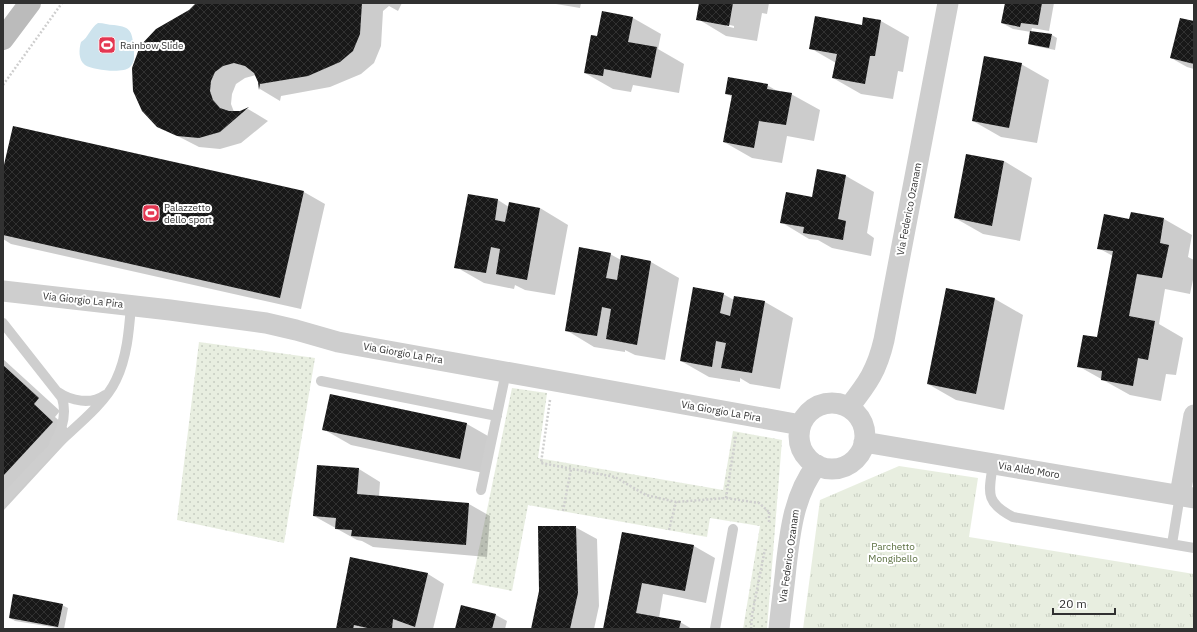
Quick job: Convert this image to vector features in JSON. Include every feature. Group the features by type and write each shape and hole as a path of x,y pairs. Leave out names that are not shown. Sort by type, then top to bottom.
{"main road":[{"path":"3,40 30,3"}],"street":[{"name":"Via Federico Ozanam","path":"849,407 872,376 876,368 884,340 948,3"},
{"name":"Via Giorgio La Pira","path":"3,291 266,323 345,343 801,425"},
{"path":"830,403 849,407 857,414 862,422 865,432 861,451 855,460 837,468 826,468 817,465 809,459 800,444 801,425 812,410 821,405 830,403"},
{"path":"1187,496 1194,415"},
{"name":"Via Aldo Moro","path":"864,442 1187,496"},
{"name":"Via Federico Ozanam","path":"779,629 788,549 795,510 803,487 817,465"}],"lane":[{"path":"3,501 112,389 120,372 126,350 131,306"},
{"path":"3,323 62,398 64,413 58,436 50,451"},
{"path":"481,490 506,372"},
{"path":"321,381 496,416"},
{"path":"56,391 73,399 91,401 98,400 112,389"},
{"path":"993,464 990,485 991,500 999,509 1013,517 1194,548"},
{"path":"1172,544 1187,496"},
{"path":"715,629 733,529"}],"path":[{"path":"3,85 62,3"},
{"path":"552,380 541,463 615,477 646,495 676,502 726,498 758,503 769,512"},
{"path":"726,498 740,414"},
{"path":"564,511 571,469"},
{"path":"669,530 676,502"}],"green space":[{"path":"199,342 315,358 284,543 177,520"},
{"path":"512,388 547,393 538,458 723,490 733,431 782,440 767,629 743,629 760,526 710,518 707,537 528,505 512,591 472,583"},
{"name":"Parchetto Mongibello","path":"899,466 978,478 969,537 1194,574 1194,629 803,629 820,500"}],"water":[{"name":"Rainbow Slide","path":"98,23 120,26 128,29 132,35 134,50 133,61 130,67 115,71 101,70 89,67 83,63 80,54 81,42"}],"building":[{"path":"196,3 362,3 360,34 353,51 340,62 308,76 260,84 259,90 258,82 254,73 245,66 234,63 223,66 215,72 211,81 210,91 213,100 220,108 229,111 240,111 249,107 220,132 199,138 177,136 157,127 142,111 133,91 132,68 140,46 156,29 189,10"},
{"path":"699,3 733,3 729,26 696,20"},
{"path":"1005,3 1042,3 1038,25 1021,23 1020,27 1001,23"},
{"path":"602,11 633,17 628,42 657,47 651,78 604,69 603,76 584,73 591,35 597,36"},
{"path":"815,16 862,25 863,17 881,20 875,56 870,56 865,84 832,78 837,54 809,49"},
{"path":"1180,18 1194,21 1194,64 1170,58"},
{"path":"1030,31 1052,34 1049,48 1028,44"},
{"path":"984,56 1022,63 1009,128 972,121"},
{"path":"728,77 768,84 767,89 792,93 786,125 759,121 754,148 723,142 732,95 725,94"},
{"name":"Palazzetto dello sport","path":"13,126 304,191 280,298 3,235 3,169"},
{"path":"966,154 1004,161 992,226 954,218"},
{"path":"817,169 846,175 838,219 846,221 843,240 803,233 804,227 780,223 786,192 812,197"},
{"path":"468,194 498,199 495,220 505,222 509,202 540,208 527,280 496,274 500,249 491,247 486,273 454,268"},
{"path":"1131,212 1164,218 1160,243 1169,245 1162,278 1137,274 1129,316 1155,321 1148,360 1138,358 1133,386 1101,380 1102,371 1077,367 1083,335 1097,337 1113,251 1097,249 1104,214 1129,219"},
{"path":"579,247 611,253 606,278 617,280 621,255 651,261 637,345 606,339 611,309 602,307 597,336 565,331"},
{"path":"693,287 724,293 720,313 730,316 734,296 765,301 752,373 721,368 726,343 716,341 712,367 680,361"},
{"path":"946,288 995,298 976,394 927,384"},
{"path":"3,365 39,398 34,404 53,422 3,476"},
{"path":"330,394 467,423 460,459 322,430"},
{"path":"317,465 359,468 357,494 469,503 466,545 351,536 352,530 335,529 336,518 313,516"},
{"path":"538,526 576,526 578,593 570,629 531,629 539,591"},
{"path":"622,532 694,545 685,591 642,583 636,613 681,621 679,629 603,629"},
{"path":"350,557 428,573 415,627 393,619 392,629 372,629 354,625 353,629 336,629"},
{"path":"13,594 63,604 58,627 9,618"},
{"path":"461,605 496,614 492,629 455,629"}],"place":[{"name":"Rainbow Slide","path":"107,45"},
{"name":"Palazzetto dello sport","path":"151,213"}]}
